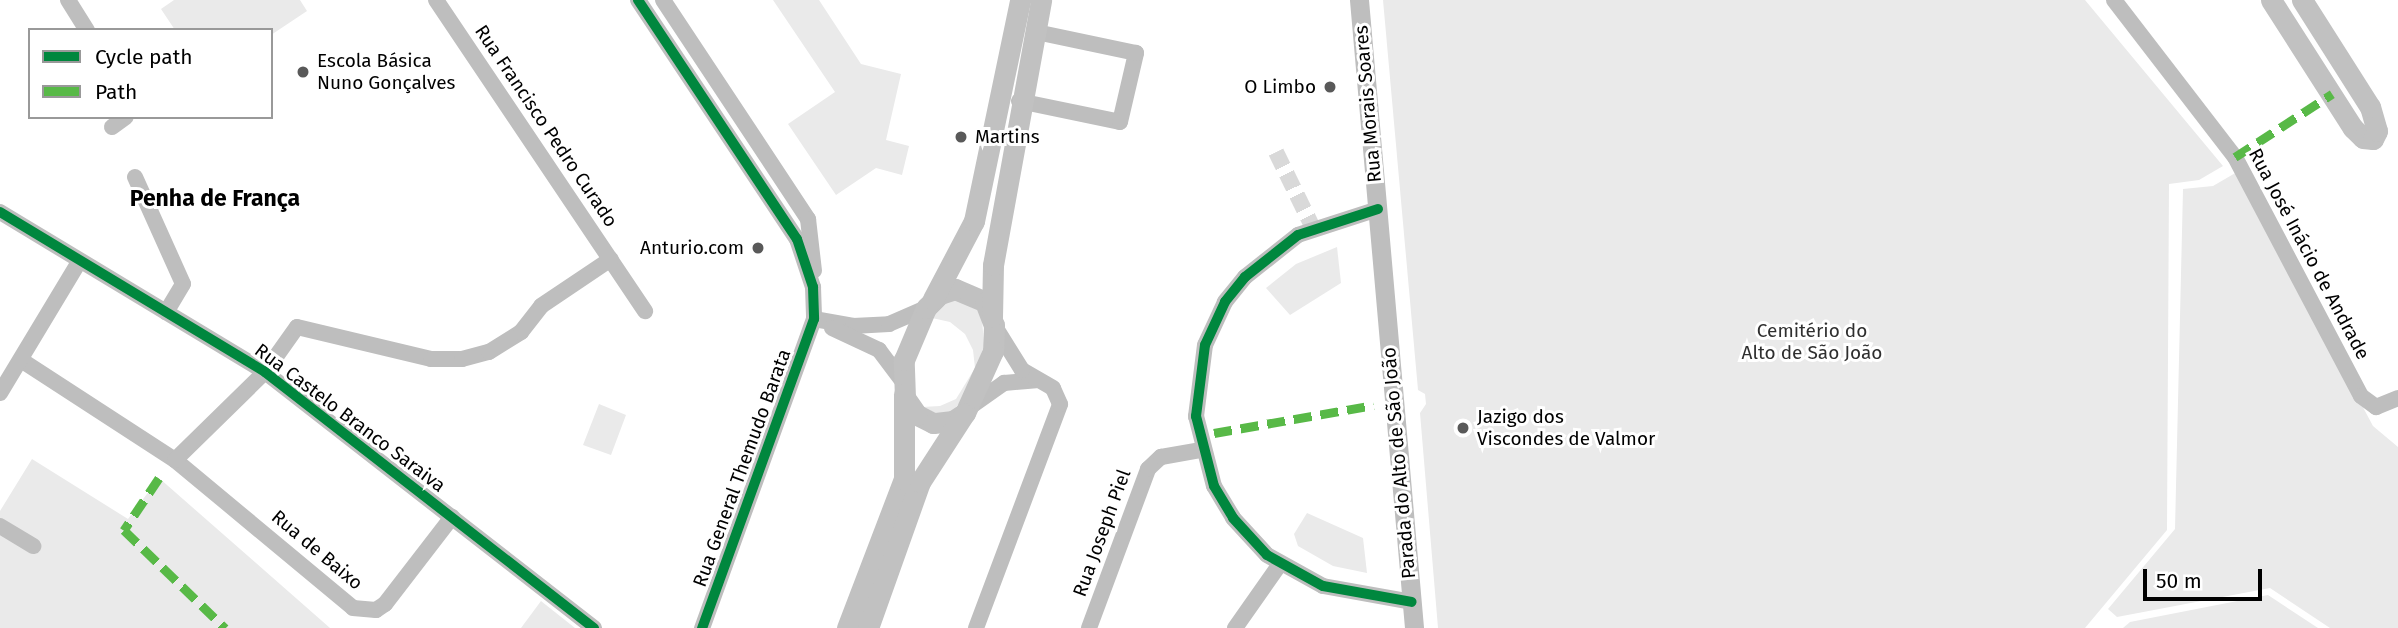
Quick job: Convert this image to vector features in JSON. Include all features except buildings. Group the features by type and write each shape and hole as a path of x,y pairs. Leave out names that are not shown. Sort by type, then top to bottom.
{"main road":[{"path":"1020,0 1026,30"},
{"path":"847,628 904,479 906,349 974,221 1011,98 1026,30 1041,0"},
{"path":"2271,0 2353,128 2363,138 2373,139 2377,131 2370,107 2302,0"},
{"path":"868,628 920,482 967,410 990,362 993,265 1011,98"},
{"path":"930,304 947,291 966,290 985,302 993,321"},
{"path":"904,386 908,404 923,419 946,423 967,410"}],"street":[{"path":"68,0 86,28"},
{"name":"Rua Francisco Pedro Curado","path":"436,0 645,311"},
{"path":"638,0 797,239 813,287"},
{"path":"663,0 808,219 813,239 814,319"},
{"name":"Rua Morais Soares","path":"1359,0 1378,209"},
{"name":"Rua José Inácio de Andrade","path":"2114,0 2235,157 2361,396 2376,407 2398,398"},
{"path":"1011,98 1120,122 1136,53 1026,30"},
{"path":"720,124 738,112"},
{"path":"135,177 183,284 166,312"},
{"name":"Parada do Alto de São João","path":"1378,209 1412,602 1344,593 1280,564 1233,518 1214,486 1201,450 1196,416 1201,361 1211,330 1234,289 1263,259 1298,235 1378,209"},
{"name":"Rua Castelo Branco Saraiva","path":"0,212 265,372 594,628"},
{"path":"176,460 265,372 297,327 431,359 462,359 488,352 521,332 541,306 611,259"},
{"path":"0,393 79,262"},
{"path":"814,319 853,326 889,324 930,304"},
{"path":"814,319 879,350 904,386"},
{"name":"Rua General Themudo Barata","path":"702,628 814,319"},
{"path":"976,628 1059,407 1057,391 1022,370 993,321"},
{"name":"Rua de Baixo","path":"21,360 176,460 338,597 364,611 385,604 452,517"},
{"path":"967,410 1004,383 1036,380"},
{"name":"Rua Joseph Piel","path":"1089,628 1148,469 1161,457 1201,450"},
{"path":"0,526 33,546"},
{"path":"1235,628 1280,564"},
{"path":"1412,602 1414,628"}],"green space":[{"path":"174,0 300,0 307,11 273,34 273,28 174,28 161,9"},
{"path":"773,0 819,0 861,64 901,74 886,140 909,146 902,175 876,168 836,195 788,124 835,92"},
{"name":"Cemitério do Alto de São João","path":"1383,0 2085,0 2223,166 2199,180 2169,184 2167,530 2085,628 1438,628 1420,413 1426,404 1425,394 1418,390"},
{"path":"2237,172 2373,426 2398,447 2398,628 2330,628 2270,588 2117,617 2108,609 2175,529 2183,189 2213,186"},
{"path":"1337,247 1341,283 1290,315 1266,288 1296,264"},
{"path":"952,298 972,301 982,318 984,346 969,391 953,411 940,415 922,407 940,406 956,399 975,368 973,350 965,334 950,322 932,318"},
{"path":"599,404 626,415 611,455 583,445"},
{"path":"32,459 128,519 159,478 330,628 0,628 0,511"},
{"path":"1307,513 1363,538 1367,573 1333,566 1298,546 1294,534"},
{"path":"2268,595 2318,628 2123,628 2130,622"},
{"path":"541,601 575,628 521,628"}],"tunnel":[{"path":"1276,152 1313,228"}],"marked path":[{"path":"2235,157 2332,94"},
{"path":"1214,433 1374,405"},
{"path":"159,478 124,530 225,628"}],"cycle path":[{"path":"638,0 797,239 813,287 814,319 702,628"},
{"path":"1378,209 1298,235 1245,277 1225,302 1205,345 1196,416 1214,486 1233,518 1267,555 1323,586 1412,602"},
{"path":"0,212 265,372 594,628"}],"place":[{"name":"Escola Básica Nuno Gonçalves","path":"303,72"},
{"name":"O Limbo","path":"1330,87"},
{"name":"Martins","path":"961,137"},
{"name":"Anturio.com","path":"758,248"},
{"name":"Jazigo dos Viscondes de Valmor","path":"1463,428"}],"district":[{"name":"Penha de França","path":"215,198"}]}
